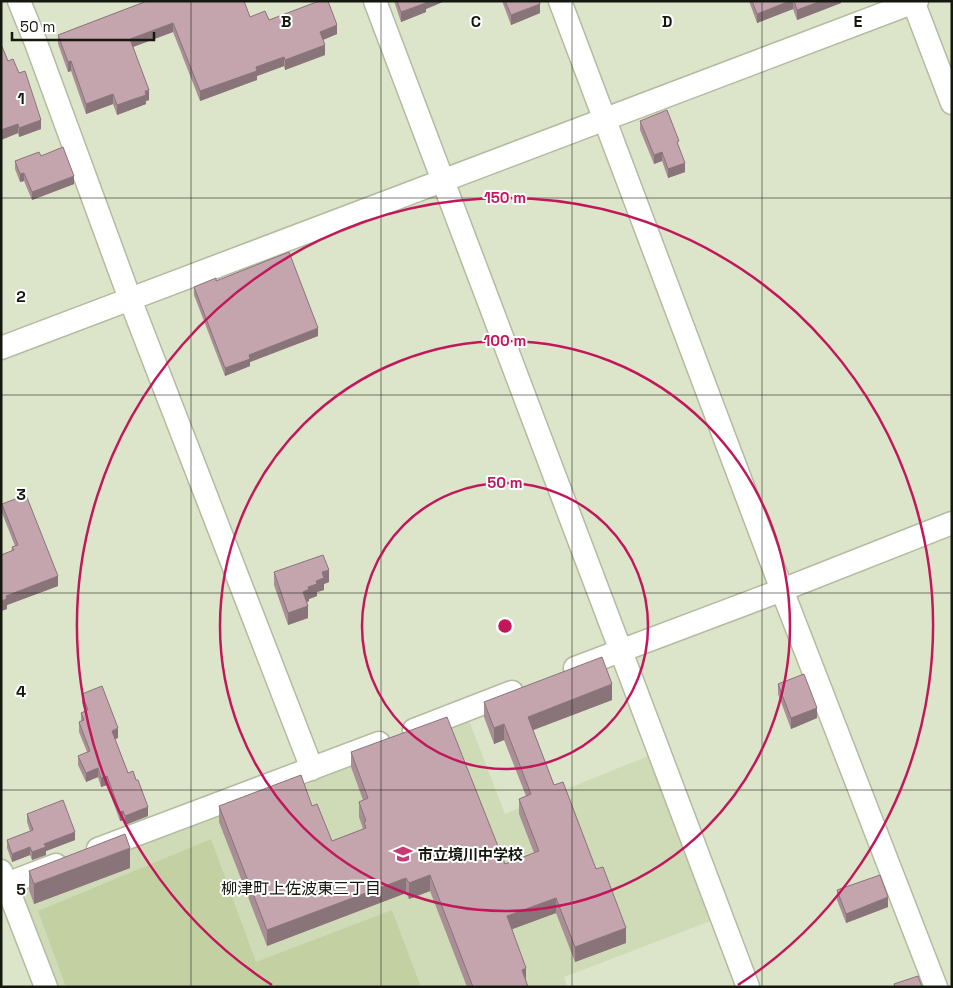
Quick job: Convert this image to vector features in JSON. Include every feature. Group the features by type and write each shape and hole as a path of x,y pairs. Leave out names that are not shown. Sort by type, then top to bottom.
{"street":[{"path":"19,1 130,299 312,769"},
{"path":"375,1 748,987"},
{"path":"560,1 782,590 936,987"},
{"path":"1,348 915,2 952,103"},
{"path":"557,675 952,523"},
{"path":"46,987 3,880 76,858 530,685"}],"shaded area":[{"name":"市立境川中学校","path":"468,718 505,814 653,754 713,920 564,977 567,987 50,987 14,893"},
{"path":"211,839 256,962 392,910 421,987 66,987 38,911"}],"building":[{"path":"147,1 244,1 250,17 265,11 269,20 319,1 328,1 337,25 320,32 325,45 285,60 284,57 256,67 257,71 200,91 173,23 130,39 149,90 145,91 146,95 117,105 113,94 86,104 71,61 68,62 58,35"},
{"path":"397,1 425,1 426,3 401,12"},
{"path":"505,1 539,1 540,4 511,15"},
{"path":"752,1 790,1 757,14"},
{"path":"794,1 821,1 797,10"},
{"path":"1,44 8,61 13,59 19,73 25,71 41,120 19,128 18,124 1,130"},
{"path":"667,110 685,163 668,169 662,152 654,155 640,121"},
{"path":"63,147 74,176 32,192 24,173 20,174 15,161 39,152 41,156"},
{"path":"289,252 318,328 249,355 250,359 225,368 194,287 216,278 216,281"},
{"path":"26,495 58,576 6,596 7,599 1,601 1,555 14,550 12,547 18,545 2,504"},
{"path":"323,555 329,570 322,572 324,578 316,581 317,584 308,587 309,589 303,592 308,606 288,613 274,572"},
{"path":"602,657 612,684 528,717 554,785 563,782 596,869 603,867 626,928 575,947 556,898 507,916 526,968 522,970 528,987 473,987 430,875 409,883 406,878 267,930 219,806 301,775 312,806 317,804 332,841 366,828 364,822 366,821 359,802 368,798 351,752 447,717 505,864 539,851 519,799 531,794 504,724 494,728 484,702"},
{"path":"804,674 817,708 791,718 778,684"},
{"path":"102,686 118,728 112,731 128,773 133,771 148,807 125,816 123,811 120,812 107,776 101,778 98,768 86,773 78,756 90,751 79,722 84,720 81,713 88,710 82,694"},
{"path":"63,800 75,832 44,844 46,847 32,852 30,847 12,854 7,840 33,830 27,814"},
{"path":"125,834 130,848 34,884 29,871"},
{"path":"880,875 888,897 846,914 837,890"},
{"path":"918,976 922,987 895,987 894,984"}],"place":[{"name":"市立境川中学校","path":"403,854"}],"district":[{"name":"柳津町上佐波東三丁目","path":"301,888"}]}
